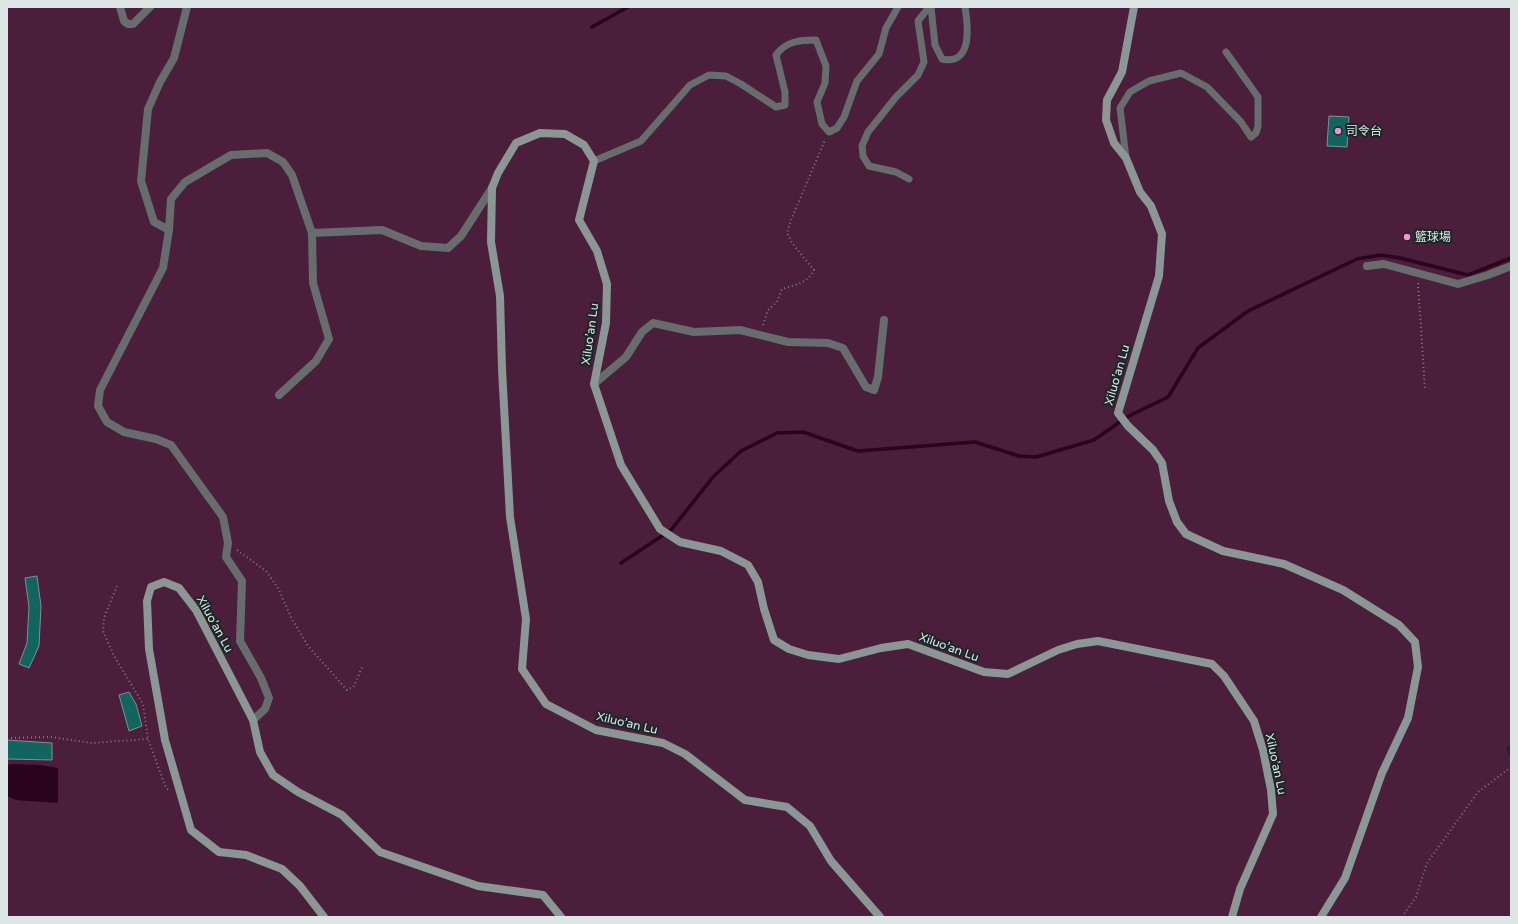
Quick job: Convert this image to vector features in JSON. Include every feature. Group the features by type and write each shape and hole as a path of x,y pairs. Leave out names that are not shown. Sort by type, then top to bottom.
{"street":[{"path":"120,7 124,21 128,24 133,24 150,7"},
{"path":"169,230 154,222 141,181 148,109 160,82 174,58 187,7"},
{"name":"Xiluo’an Lu","path":"1134,7 1122,72 1107,100 1106,120 1114,143 1126,158 1140,192 1151,206 1162,234 1159,276 1118,413 1128,426 1153,450 1162,463 1169,500 1177,522 1186,534 1223,551 1284,564 1343,590 1399,625 1415,642 1418,667 1408,718 1382,773 1345,878 1321,917"},
{"name":"Xiluo’an Lu","path":"880,917 831,861 810,826 787,807 745,800 685,754 663,743 596,730 546,704 522,670 526,619 510,517 502,369 500,296 491,242 492,188 498,172 516,143 540,133 565,134 584,145 594,161 579,220 597,251 608,284 606,323 594,384 621,465 660,529 680,542 721,550 748,565 758,582 764,609 774,640 790,649 808,655 839,659 881,648 908,644 984,672 1008,674 1058,650 1077,644 1098,641 1212,664 1224,676 1254,721 1263,750 1271,790 1273,814 1240,889 1232,917"},
{"path":"253,720 265,709 269,698 261,678 240,641 242,581 226,557 228,543 223,517 172,446 156,439 124,432 107,422 98,406 100,390 163,268 169,230 171,199 185,182 231,155 267,153 283,162 292,175 312,233 313,283 329,339 316,360 279,396"},
{"path":"312,233 382,230 421,246 448,248 461,236 492,188"},
{"path":"1367,266 1384,264 1458,284 1511,266"},
{"path":"594,384 626,357 642,332 653,323 694,332 740,330 788,342 828,343 843,348 866,387 874,390 878,377 884,320"},
{"name":"Xiluo’an Lu","path":"324,917 300,886 282,869 246,855 219,852 191,830 165,740 149,649 147,601 151,587 164,582 179,588 196,610 253,720 260,752 273,774 298,792 342,815 380,852 478,886 543,895 561,917"}],"lane":[{"path":"594,161 641,141 690,85 709,75 726,76 776,107 785,105 785,92 776,55 782,47 799,40 816,40 826,66 825,83 817,102 822,124 829,132 837,128 844,117 857,81 878,54 886,28 898,7"},
{"path":"930,7 935,44 942,59 950,61 960,56 966,44 968,28 965,7"},
{"path":"909,179 896,172 869,166 863,156 862,146 873,126 896,97 918,75 924,62 918,21 930,7"},
{"path":"1126,158 1120,108 1130,92 1149,81 1181,74 1207,87 1241,122 1251,136 1256,133 1258,126 1258,97 1226,52"}],"path":[{"path":"759,335 768,310 777,302 782,289 802,283 811,277 814,270 792,243 787,233 791,220 829,132"},
{"path":"1417,272 1425,390"},
{"path":"228,543 266,571 278,588 292,619 308,646 346,690 354,686 363,665"},
{"path":"117,586 104,618 103,632 113,654 142,704 148,739 166,788 180,796"},
{"path":"7,738 50,736 92,743 148,739"},
{"path":"1402,917 1416,897 1426,863 1478,792 1511,767"}],"shaded area":[{"path":"7,7 1511,7 1511,743 1506,749 1511,759 1511,917 7,917"},
{"path":"7,765 40,765 58,768 58,803 16,800 7,796"}],"building":[{"name":"司令台","path":"1329,116 1349,117 1347,147 1327,146"},
{"path":"37,576 41,606 39,646 29,668 19,664 27,643 29,607 25,578"},
{"path":"129,692 136,704 142,726 129,731 119,695"},
{"path":"7,740 52,743 52,760 7,759"}],"waterway":[{"path":"592,27 628,7"},
{"path":"621,563 671,530 713,477 741,451 777,433 803,432 858,451 975,442 1019,456 1036,457 1094,440 1127,417 1168,397 1198,348 1248,311 1357,259 1381,255 1400,258 1468,275 1511,258"}],"place":[{"name":"司令台","path":"1338,131"},
{"name":"籃球場","path":"1407,237"}]}
